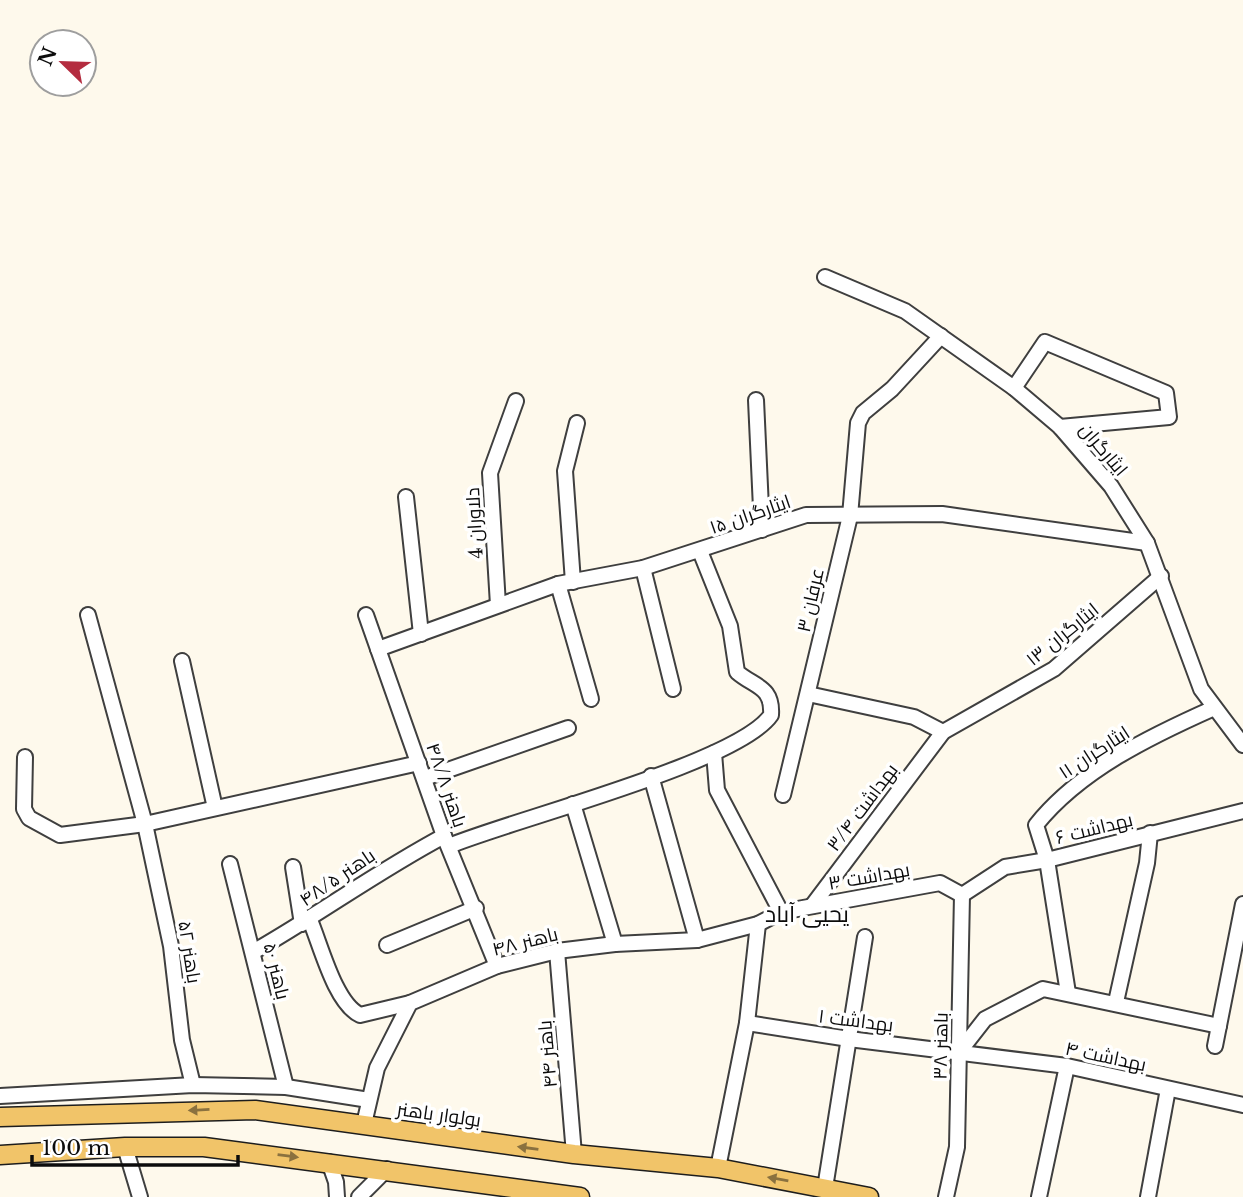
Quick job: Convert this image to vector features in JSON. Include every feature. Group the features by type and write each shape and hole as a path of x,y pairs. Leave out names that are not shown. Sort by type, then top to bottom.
{"main road":[{"name":"بولوار باهنر","path":"0,1117 245,1109 574,1154 718,1168 869,1197"},
{"path":"0,1155 125,1147 204,1147 387,1169 580,1197"}],"street":[{"name":"ایثارگران","path":"825,277 905,311 1014,388 1060,428 1111,486 1147,543 1201,689 1243,745"},
{"name":"عرفان ۳","path":"783,795 850,516 858,423 863,414 892,390 941,336"},
{"path":"1014,388 1045,342 1166,393 1169,417 1060,428"},
{"path":"756,400 762,530"},
{"name":"دلاوران 4","path":"498,605 490,473 516,401"},
{"path":"577,423 565,471 565,583 591,699"},
{"path":"406,497 421,634"},
{"name":"ایثارگران ۱۵","path":"379,649 565,583 643,568 806,515 942,514 1147,543"},
{"name":"باهنر ۴۸/۵","path":"253,952 306,922 390,864 446,841 573,804 714,753 763,726 771,715 772,705 764,687 737,672 730,626 699,551"},
{"path":"643,568 673,689"},
{"name":"ایثارگران ۱۳","path":"943,732 1054,669 1161,576"},
{"name":"باهنر ۵۲","path":"88,615 145,824 171,946 182,1040 193,1086"},
{"name":"باهنر ۴۸/۸","path":"366,615 446,841 476,908 497,966"},
{"path":"182,661 215,808"},
{"path":"808,694 914,717 943,732"},
{"name":"ایثارگران ۱۱","path":"1047,860 1036,825 1055,801 1161,731 1214,708"},
{"path":"425,778 568,728"},
{"name":"بهداشت ۳/۴","path":"812,906 943,732"},
{"path":"714,753 717,790 781,912"},
{"path":"24,757 24,809 29,818 60,835 145,824 419,763"},
{"path":"651,776 671,836 697,940"},
{"path":"573,804 615,944"},
{"name":"بهداشت ۶","path":"962,895 1005,867 1047,860 1243,811"},
{"path":"1116,1002 1147,863 1150,833"},
{"path":"1047,860 1068,993"},
{"name":"باهنر ۵۰","path":"230,864 286,1087"},
{"path":"292,867 306,922"},
{"name":"بهداشت ۳","path":"781,912 940,883 962,895"},
{"name":"باهنر ۳۸","path":"946,1197 957,1147 962,895"},
{"path":"1216,1046 1243,904"},
{"path":"387,945 476,908"},
{"name":"باهنر ۴۸","path":"306,922 342,999 360,1015 410,1003 497,966 557,951 615,944 697,940 758,924 781,912"},
{"path":"718,1168 747,1023 758,924"},
{"path":"825,1188 865,937"},
{"name":"باهنر ۴۴","path":"557,951 574,1154"},
{"path":"960,1051 985,1019 1044,989 1116,1002 1219,1026"},
{"path":"364,1124 377,1068 410,1003"},
{"name":"بهداشت ۱","path":"747,1023 849,1039 960,1051"},
{"name":"بهداشت ۴","path":"960,1051 1067,1066 1243,1105"},
{"path":"1039,1197 1067,1066"},
{"path":"0,1096 193,1086 286,1087 369,1100"},
{"path":"241,1087 245,1109"},
{"path":"1148,1197 1168,1089"},
{"path":"125,1147 140,1197"},
{"path":"329,1162 336,1182 337,1197"},
{"path":"359,1197 387,1169"}],"district":[{"name":"یحیی آباد","path":"807,914"}]}
